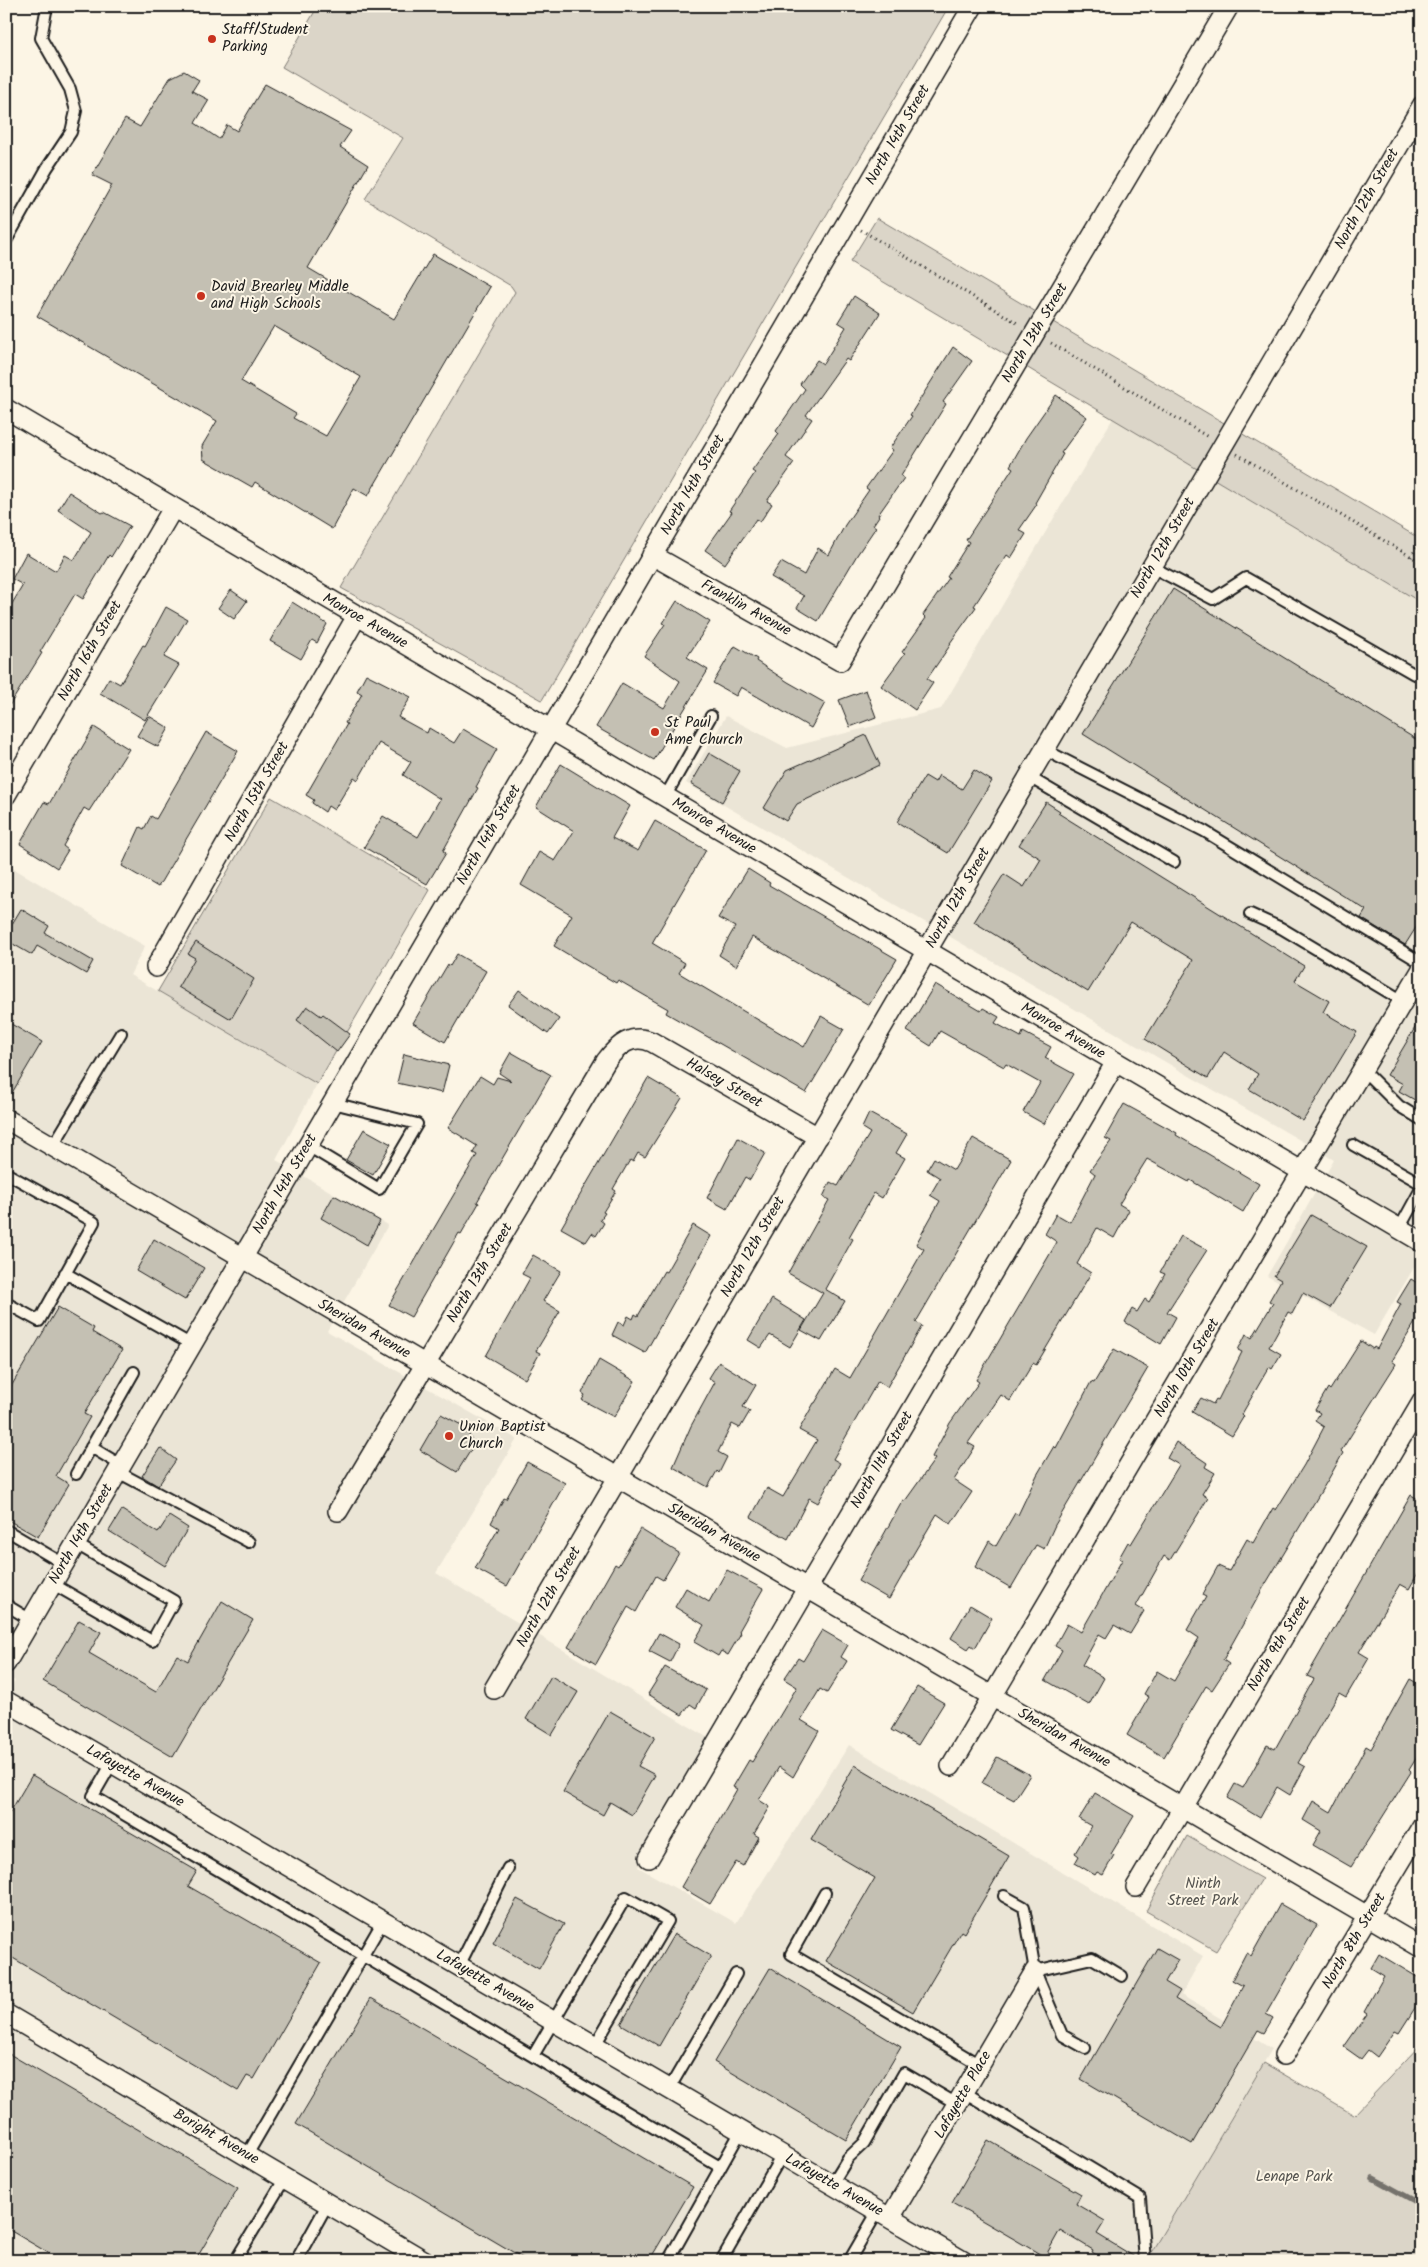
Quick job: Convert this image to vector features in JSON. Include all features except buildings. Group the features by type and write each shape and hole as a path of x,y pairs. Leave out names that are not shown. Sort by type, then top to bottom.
{"street":[{"name":"North 14th Street","path":"6,1663 972,6"},
{"name":"North 13th Street","path":"840,660 1229,6"},
{"name":"North 12th Street","path":"494,1689 1422,106"},
{"name":"Monroe Avenue","path":"6,409 1422,1242"},
{"name":"North 16th Street","path":"6,795 173,508"},
{"name":"Franklin Avenue","path":"652,555 840,660"},
{"name":"North 15th Street","path":"156,967 357,616"},
{"name":"North 10th Street","path":"951,1766 1422,969"},
{"name":"Halsey Street","path":"628,1041 645,1038 818,1137"},
{"name":"North 13th Street","path":"338,1511 606,1060 628,1041"},
{"name":"North 11th Street","path":"649,1858 1116,1062"},
{"name":"Sheridan Avenue","path":"6,1119 1422,1948"},
{"name":"North 9th Street","path":"1136,1887 1422,1402"},
{"name":"Lafayette Avenue","path":"6,1701 963,2261"},
{"name":"North 8th Street","path":"1284,2055 1369,1917 1422,1826"},
{"name":"Lafayette Place","path":"884,2215 961,2098 1035,1972"},
{"name":"Boright Avenue","path":"6,2014 425,2261"}],"lane":[{"path":"6,241 70,132 76,111 70,88 41,38 47,6"},
{"path":"1152,567 1213,599 1246,578 1414,674"},
{"path":"666,797 711,716"},
{"path":"1045,750 1204,831 1422,963"},
{"path":"1029,777 1174,862"},
{"path":"1250,914 1281,928 1403,1001"},
{"path":"53,1146 121,1033"},
{"path":"1363,1070 1399,1106 1422,1120"},
{"path":"308,1146 379,1189 417,1124 333,1103"},
{"path":"1353,1145 1422,1186 1399,1229"},
{"path":"6,1173 94,1222 38,1321 6,1303"},
{"path":"65,1274 192,1345"},
{"path":"76,1474 134,1372"},
{"path":"91,1448 120,1468 249,1542"},
{"path":"6,1530 64,1564"},
{"path":"52,1584 152,1641 174,1601 76,1544"},
{"path":"6,1605 32,1620"},
{"path":"112,1763 93,1796 720,2167"},
{"path":"459,1966 508,1868"},
{"path":"825,1892 791,1954 980,2065"},
{"path":"1004,1896 1024,1907 1035,1972 1062,2035 1085,2048"},
{"path":"533,2056 626,1897 668,1921 595,2045"},
{"path":"247,2155 382,1921"},
{"path":"1035,1972 1092,1958 1122,1976"},
{"path":"669,2089 736,1974"},
{"path":"832,2184 848,2158 864,2143 904,2073 961,2098 1140,2198 1146,2261"},
{"path":"668,2261 740,2131"},
{"path":"726,2259 782,2155"},
{"path":"235,2261 285,2178"},
{"path":"296,2261 328,2203"},
{"path":"849,2261 884,2215"}],"path":[{"path":"847,222 1422,563"},
{"path":"1411,557 1422,538"}],"shaded area":[{"path":"1113,418 1422,603 1422,1254 1374,1335 1267,1276 1334,1160 686,783 726,716 787,748 941,709"},
{"path":"6,864 145,946 130,975 317,1084 276,1160 388,1225 327,1331 517,1439 436,1573 710,1739 638,1867 736,1923 849,1745 1203,1956 1181,1995 1272,2049 1146,2261 6,2261 6,1697 15,1681 6,1676"}],"green space":[{"path":"318,6 949,6 542,700 341,588 515,292 511,286 365,199 403,138 282,67"},
{"path":"877,218 1422,540 1422,603 850,262"},
{"path":"271,797 430,890 317,1084 158,991"},
{"name":"Ninth Street Park","path":"1187,1836 1262,1879 1216,1951 1146,1911"},
{"name":"Lenape Park","path":"1422,2043 1422,2261 1146,2261 1264,2063 1354,2115"}],"waterway":[{"path":"1373,2178 1422,2205"}],"place":[{"name":"Staff/Student Parking","path":"212,39"},
{"name":"David Brearley Middle and High Schools","path":"201,296"},
{"name":"St Paul Ame Church","path":"655,732"},
{"name":"Union Baptist Church","path":"449,1436"}]}
